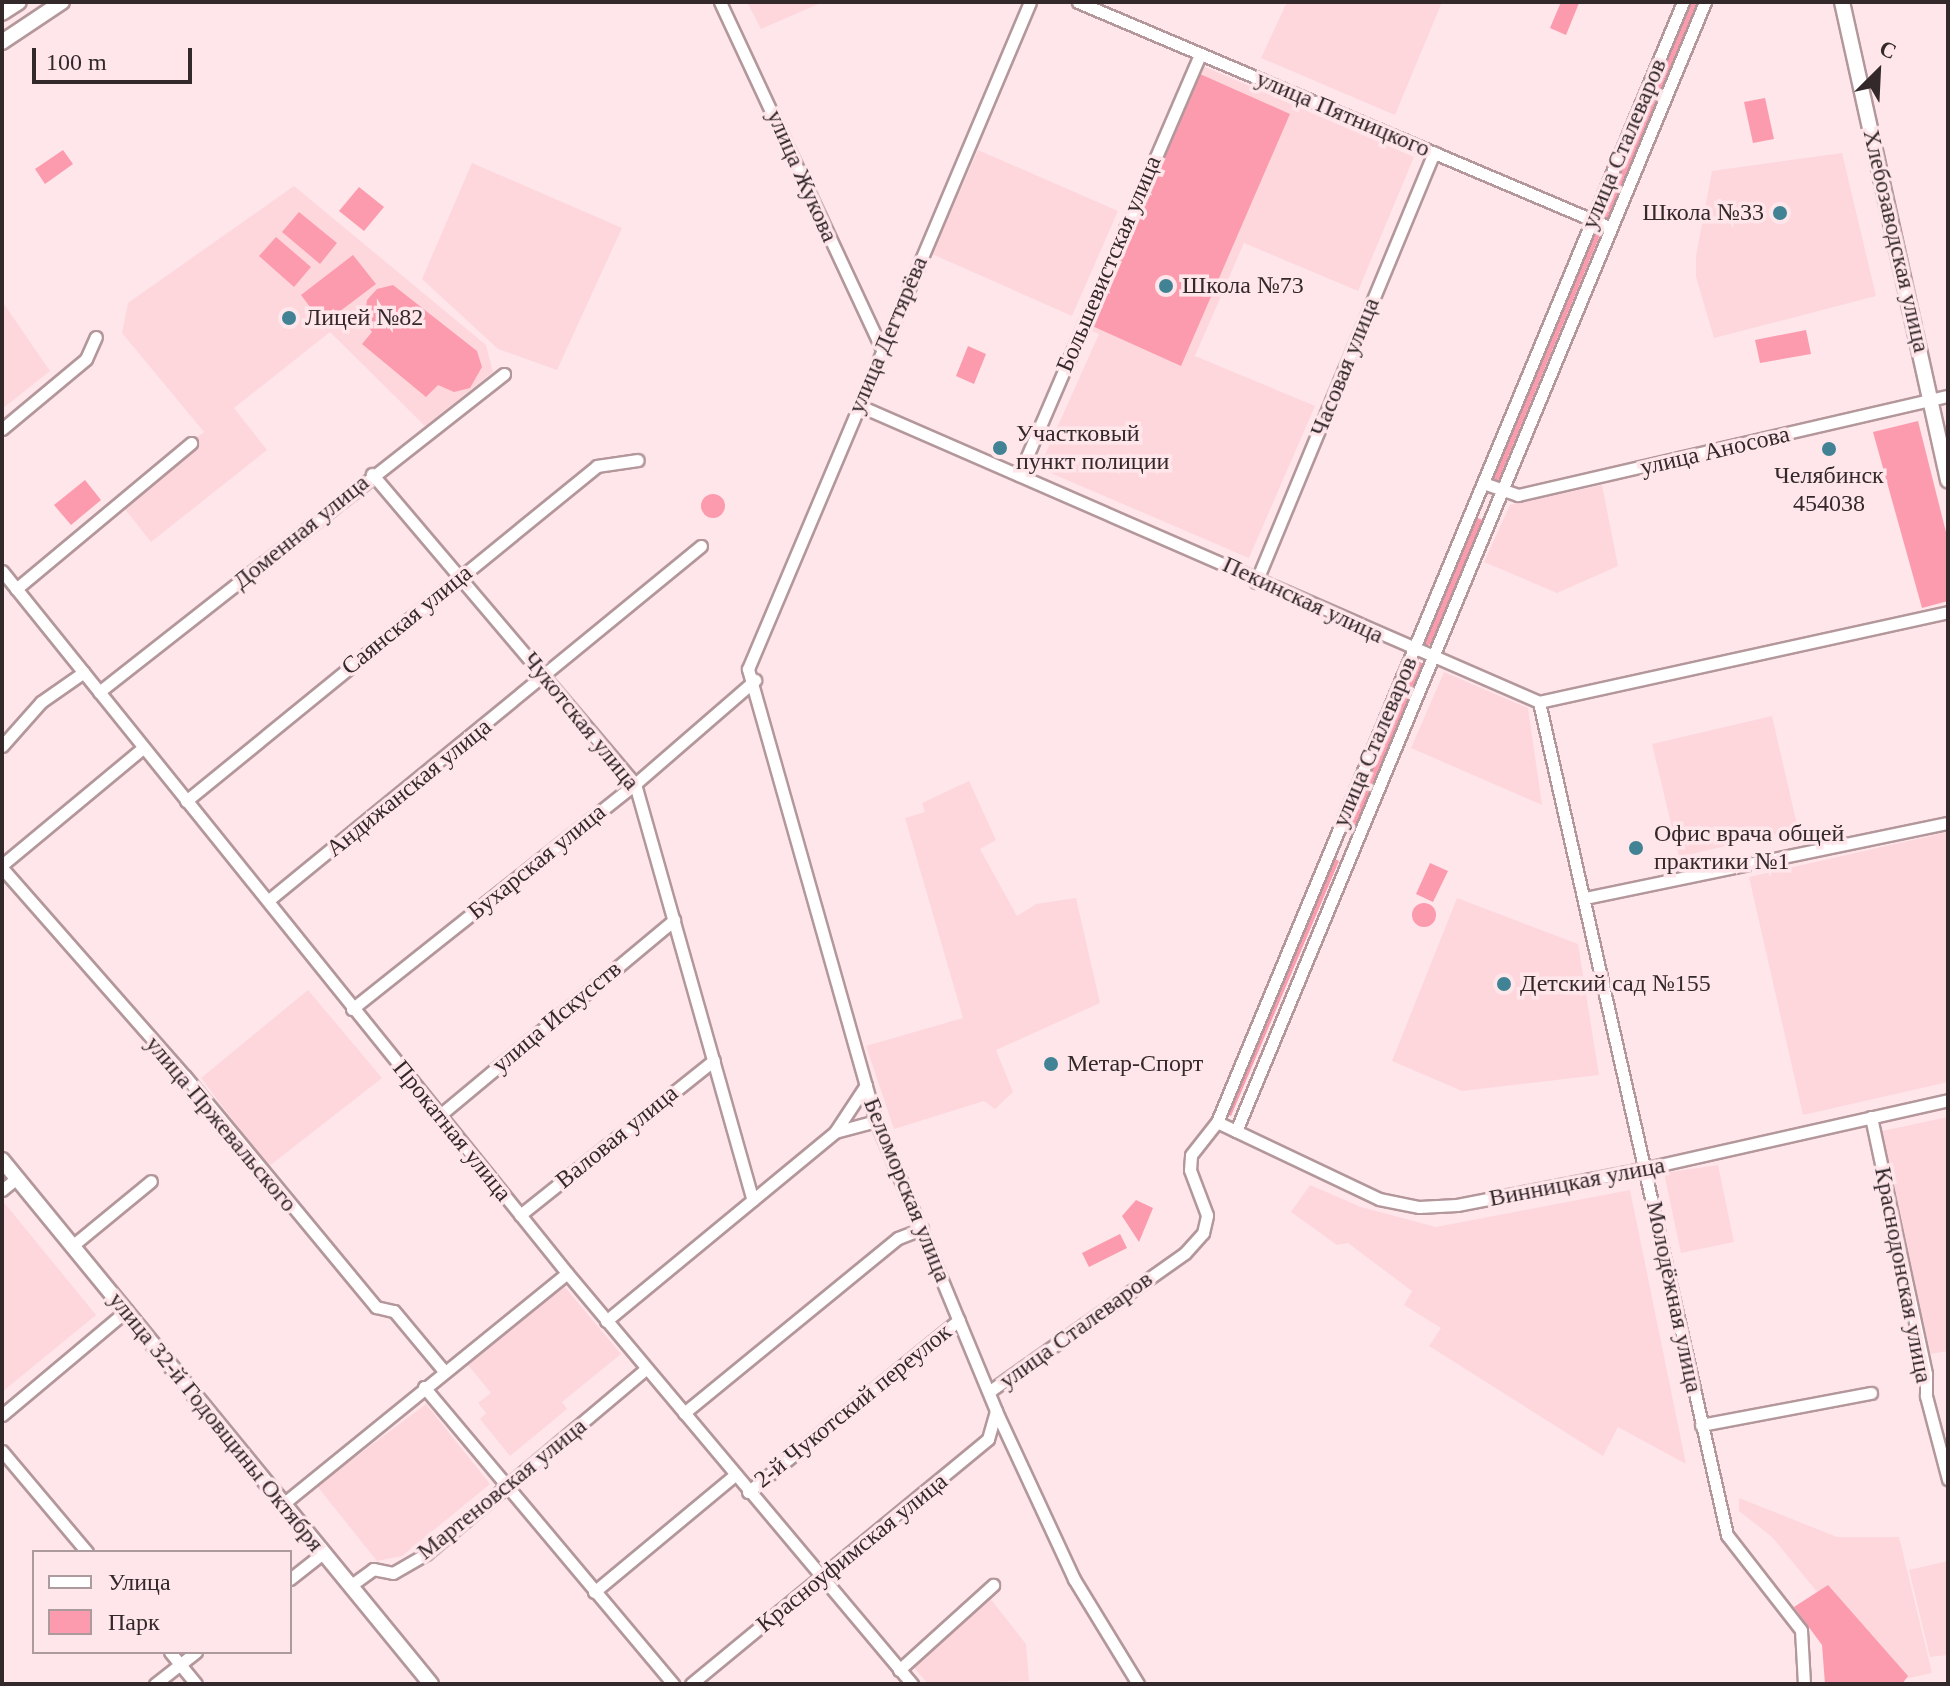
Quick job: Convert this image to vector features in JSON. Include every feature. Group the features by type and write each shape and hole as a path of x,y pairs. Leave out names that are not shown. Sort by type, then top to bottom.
{"main road":[{"path":"2,13 19,2"},
{"path":"2,42 62,2"},
{"name":"Хлебозаводская улица","path":"1842,2 1948,480"},
{"name":"улица 32-й Годовщины Октября","path":"2,1160 431,1684"}],"street":[{"name":"улица Жукова","path":"720,2 882,349"},
{"name":"улица Дегтярёва","path":"748,669 1030,2"},
{"name":"улица Пятницкого","path":"1078,2 1609,227"},
{"name":"улица Сталеваров","path":"990,1391 1185,1253 1203,1233 1207,1215 1189,1162 1217,1122 1683,2"},
{"name":"улица Сталеваров","path":"1236,1131 1705,2"},
{"name":"Большевистская улица","path":"1019,475 1200,54"},
{"name":"Часовая улица","path":"1256,582 1434,152"},
{"path":"2,429 86,359 96,337"},
{"name":"Доменная улица","path":"99,692 372,474 504,374"},
{"name":"улица Аносова","path":"1483,483 1518,495 1948,396"},
{"name":"Пекинская улица","path":"860,406 1413,651 1539,702"},
{"path":"16,589 191,443"},
{"name":"Саянская улица","path":"186,801 597,466 638,460"},
{"name":"Чукотская улица","path":"372,474 547,676 635,784 753,1200"},
{"path":"547,676 701,546"},
{"name":"Прокатная улица","path":"2,571 186,801 270,899 352,1009 606,1321 821,1580 912,1684"},
{"path":"1539,702 1948,612"},
{"name":"Беломорская улица","path":"748,669 755,680 876,1121 996,1411 1074,1579 1138,1684"},
{"path":"2,746 41,702 84,672"},
{"name":"Андижанская улица","path":"270,899 547,676"},
{"name":"Бухарская улица","path":"352,1009 635,784 755,680"},
{"name":"Молодёжная улица","path":"1539,702 1647,1168 1727,1535 1801,1630 1804,1684"},
{"path":"2,867 143,748"},
{"path":"1585,898 1948,823"},
{"path":"1334,841 1353,849"},
{"name":"улица Пржевальского","path":"2,867 185,1076 376,1307 394,1311 444,1371"},
{"name":"улица Искусств","path":"440,1115 674,920"},
{"name":"Валовая улица","path":"520,1215 714,1060"},
{"path":"606,1321 835,1132 866,1085"},
{"name":"Винницкая улица","path":"1217,1122 1379,1199 1419,1207 1457,1205 1647,1168 1948,1100"},
{"name":"Краснодонская улица","path":"1871,1117 1926,1374 1926,1396 1948,1479"},
{"path":"835,1132 876,1121"},
{"path":"2,1190 17,1178"},
{"path":"72,1246 151,1181"},
{"path":"684,1413 898,1238 922,1229"},
{"path":"283,1504 567,1273"},
{"path":"2,1415 127,1310"},
{"name":"2-й Чукотский переулок","path":"748,1492 959,1320"},
{"name":"Мартеновская улица","path":"350,1586 373,1569 393,1573 426,1554 646,1369"},
{"path":"424,1387 673,1684"},
{"path":"1701,1425 1871,1393"},
{"name":"Красноуфимская улица","path":"691,1684 821,1580 988,1439 996,1411"},
{"path":"2,1451 85,1550"},
{"path":"594,1592 735,1475"},
{"path":"292,1577 323,1553"},
{"path":"899,1670 993,1585"},
{"path":"172,1654 196,1684"},
{"path":"155,1684 193,1654"}],"shaded area":[{"path":"747,2 823,2 761,29"},
{"path":"1287,2 1442,2 1395,115 1261,58"},
{"name":"Школа №73","path":"1203,66 1414,157 1358,291 1244,243 1195,356 1315,406 1249,558 1039,468 1099,334 1087,329"},
{"path":"978,150 1118,211 1072,316 932,254"},
{"name":"Школа №33","path":"1842,153 1876,296 1714,338 1696,277 1696,256 1712,171"},
{"path":"472,163 622,228 557,370 498,349 422,279"},
{"name":"Лицей №82","path":"294,186 486,345 493,372 425,426 330,332 234,408 267,450 151,542 117,499 204,432 122,333 128,303"},
{"path":"2,305 50,371 2,409"},
{"path":"1602,485 1618,566 1557,593 1484,562 1510,505"},
{"path":"1444,672 1528,708 1542,805 1411,748"},
{"path":"1772,716 1798,829 1679,857 1652,744"},
{"path":"969,781 996,840 980,849 1017,916 1036,904 1076,898 1100,1003 996,1050 1013,1092 995,1109 984,1101 894,1129 866,1046 963,1018 905,818 925,812 922,803"},
{"path":"1948,832 1948,1082 1803,1115 1749,877"},
{"name":"Детский сад №155","path":"1457,898 1578,944 1599,1075 1462,1091 1392,1061"},
{"path":"308,990 382,1078 268,1167 201,1078"},
{"path":"1948,1117 1948,1351 1930,1354 1882,1131"},
{"path":"1718,1165 1734,1242 1681,1253 1664,1173"},
{"path":"1310,1185 1361,1207 1436,1227 1630,1190 1686,1464 1618,1427 1603,1456 1429,1346 1441,1328 1404,1305 1412,1291 1348,1243 1337,1245 1291,1212"},
{"path":"2,1200 96,1315 2,1392"},
{"path":"564,1286 621,1354 562,1402 567,1409 510,1456 480,1419 486,1413 478,1403 491,1393 468,1365"},
{"path":"426,1404 490,1484 402,1556 377,1561 317,1486"},
{"path":"1739,1498 1837,1537 1899,1537 1932,1673 1891,1682 1772,1537 1739,1511"},
{"path":"1948,1561 1948,1655 1930,1657 1909,1570"},
{"path":"989,1597 1026,1644 1029,1681 928,1684 911,1664"}],"green space":[{"path":"1561,2 1579,3 1566,35 1550,28"},
{"path":"1690,2 1699,2 1609,218 1599,217"},
{"path":"1200,74 1290,114 1181,366 1090,325"},
{"path":"1765,98 1774,139 1753,143 1744,102"},
{"path":"63,150 73,164 45,184 35,169"},
{"path":"359,187 384,207 364,231 339,211"},
{"path":"299,212 337,243 320,264 282,232"},
{"path":"1593,232 1600,235 1497,484 1486,480"},
{"path":"276,237 311,267 294,287 259,256"},
{"path":"353,255 376,284 323,324 301,295"},
{"path":"393,285 477,351 482,367 470,388 454,392 438,385 426,397 362,344 372,332 364,321 367,300 377,289"},
{"path":"1806,330 1811,354 1760,363 1755,340"},
{"path":"968,346 986,354 974,384 956,376"},
{"path":"1918,421 1948,540 1948,601 1922,608 1873,432"},
{"path":"85,480 101,500 71,525 54,505"},
{"path":"713,494 722,497 725,506 722,515 713,518 704,515 701,506 704,497"},
{"path":"1475,517 1485,521 1433,644 1421,646 1419,639"},
{"path":"1413,659 1424,664 1353,835 1342,830"},
{"path":"1331,857 1339,861 1231,1116 1226,1114"},
{"path":"1430,863 1448,871 1433,902 1416,894"},
{"path":"1424,903 1435,910 1436,915 1429,926 1424,927 1413,920 1412,915 1419,904"},
{"path":"1136,1200 1153,1208 1139,1242 1122,1216"},
{"path":"1120,1234 1127,1248 1089,1267 1082,1253"},
{"path":"1828,1585 1908,1676 1902,1684 1825,1684 1822,1645 1794,1607"}],"place":[{"name":"Школа №33","path":"1780,213"},
{"name":"Школа №73","path":"1166,286"},
{"name":"Лицей №82","path":"289,318"},
{"name":"Участковый пункт полиции","path":"1000,448"},
{"name":"Челябинск 454038","path":"1829,449"},
{"name":"Офис врача общей практики №1","path":"1636,848"},
{"name":"Детский сад №155","path":"1504,984"},
{"name":"Метар-Спорт","path":"1051,1064"}]}
